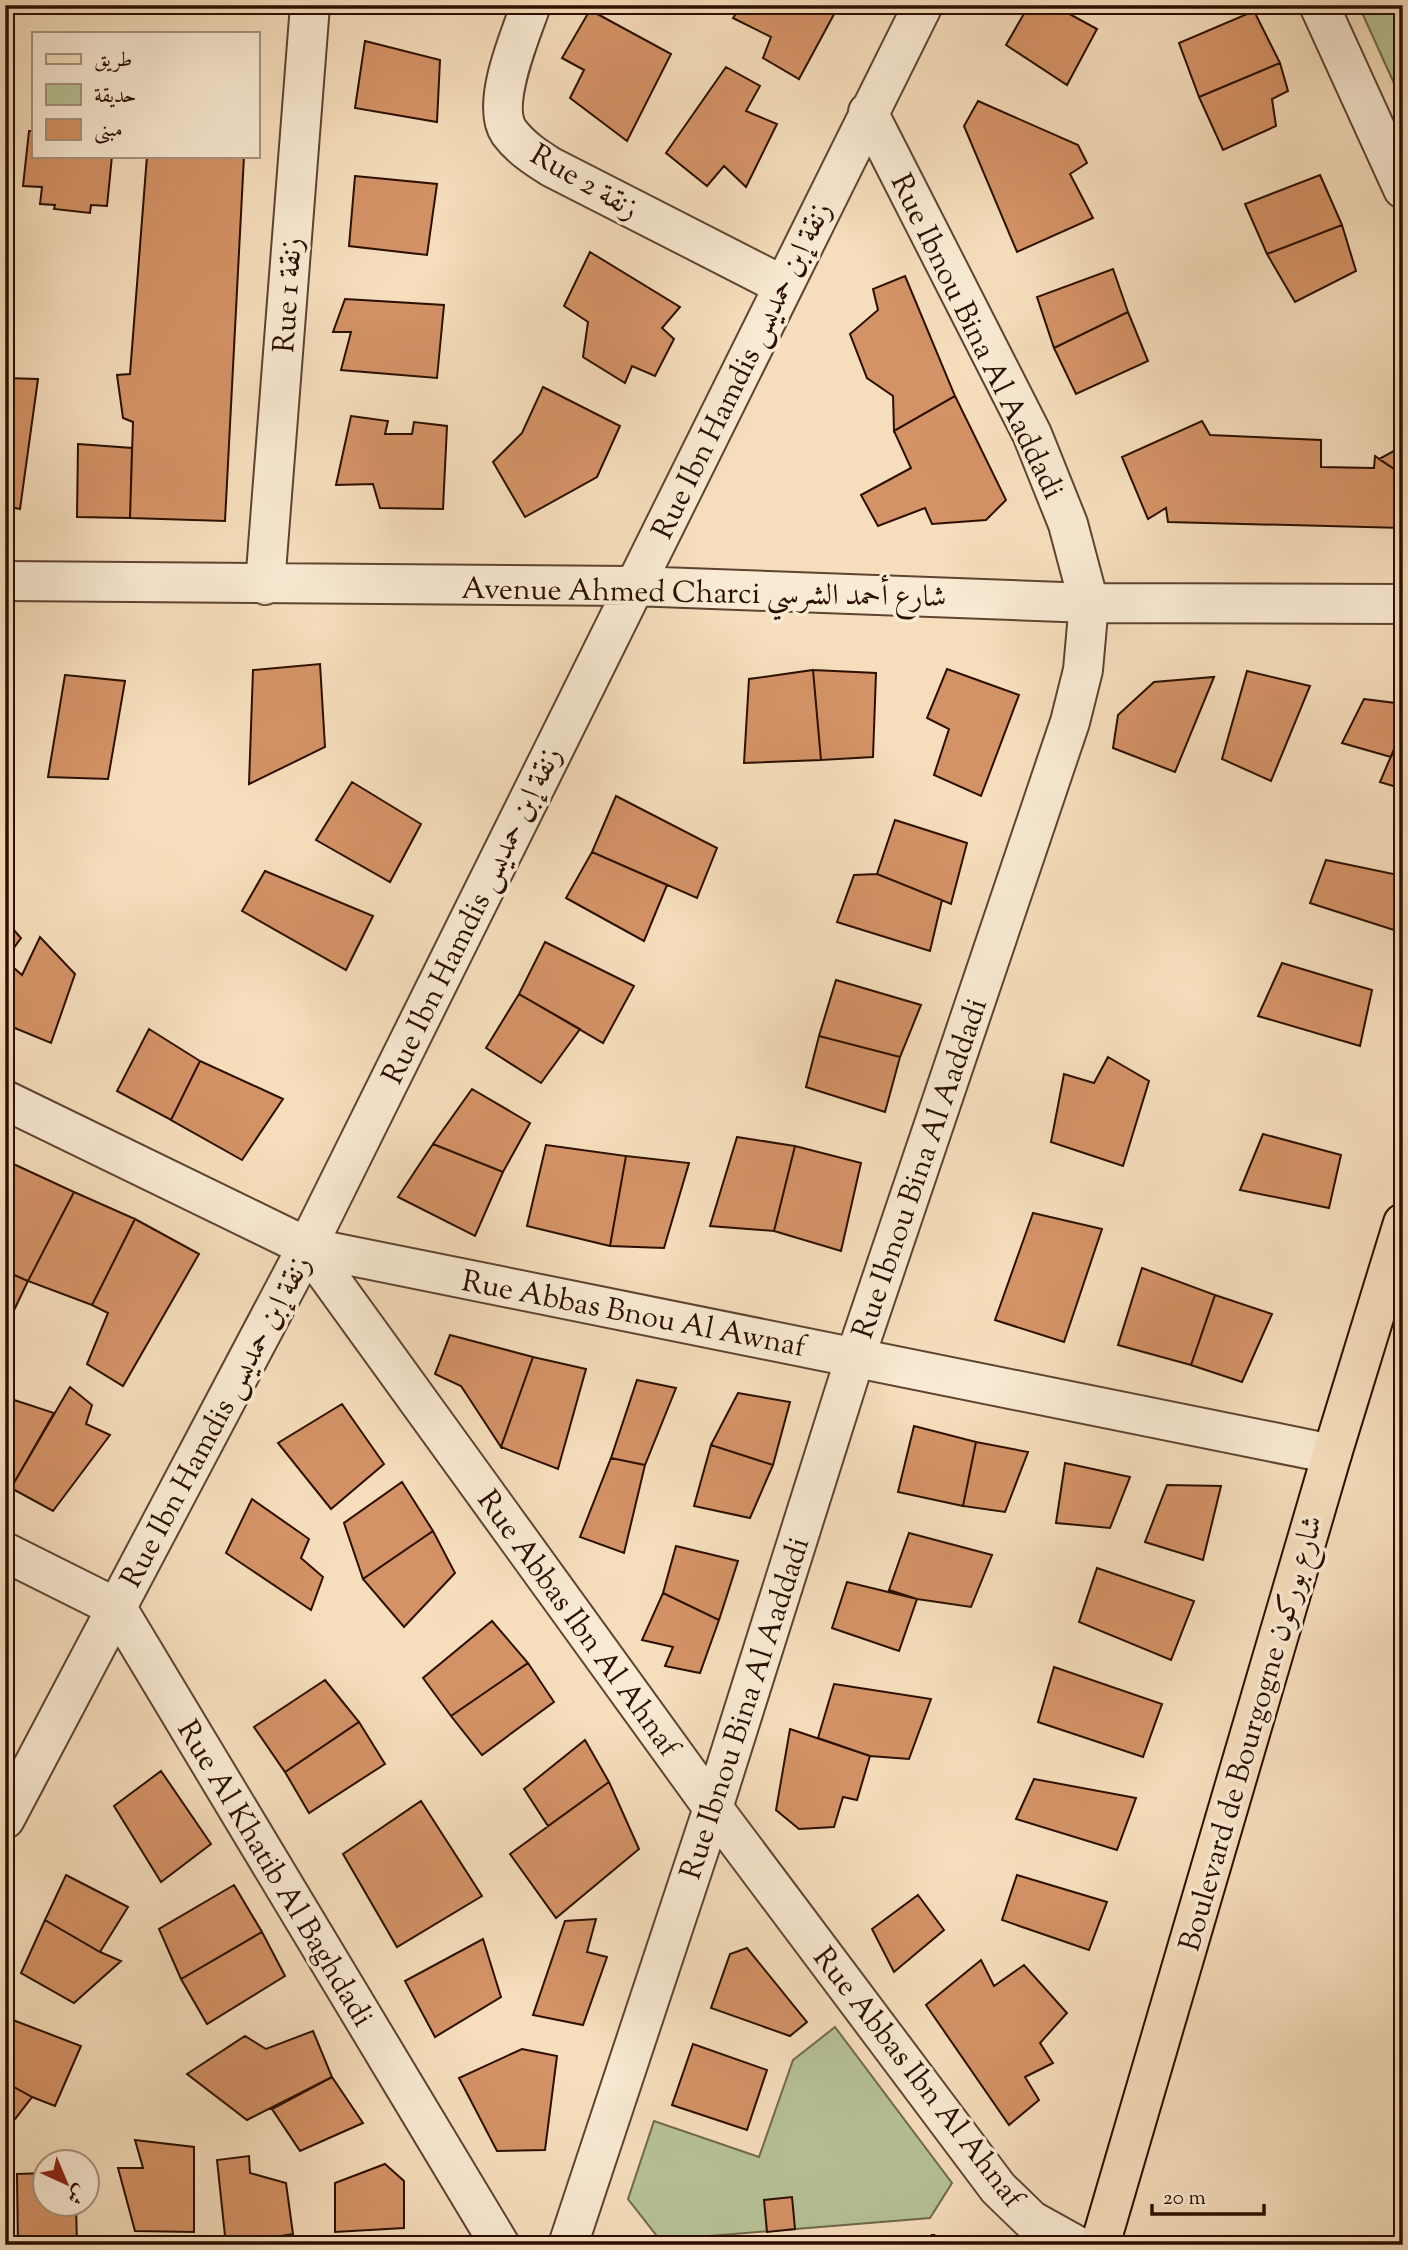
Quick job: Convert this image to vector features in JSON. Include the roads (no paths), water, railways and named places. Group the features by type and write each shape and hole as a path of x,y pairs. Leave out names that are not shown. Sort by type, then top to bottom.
{"main road":[{"name":"Boulevard de Bourgogne شارع بوركون","path":"1100,2245 1332,1454 1403,1223"}],"street":[{"name":"Rue 1 زنقة","path":"265,585 310,5"},
{"name":"Rue 2 زنقة","path":"531,5 510,66 502,100 507,129 527,152 551,167 782,285"},
{"name":"Rue Ibn Hamdis زنقة إبن حمديس","path":"5,1819 307,1247 923,5"},
{"path":"1319,5 1403,189"},
{"name":"Rue Ibnou Bina Al Aaddadi","path":"568,2245 713,1808 855,1358 1070,722 1083,670 1089,603 1068,524 1032,434 868,112"},
{"name":"Avenue Ahmed Charci شارع أحمد الشرسي","path":"5,581 633,586 1089,603 1403,604"},
{"path":"5,1100 307,1247"},
{"name":"Rue Abbas Bnou Al Awnaf","path":"307,1247 1332,1454"},
{"name":"Rue Abbas Ibn Al Ahnaf","path":"307,1247 713,1808 998,2188 1031,2220 1076,2245"},
{"path":"5,1552 117,1608"},
{"name":"Rue Al Khatib Al Baghdadi","path":"117,1608 500,2245"}]}
